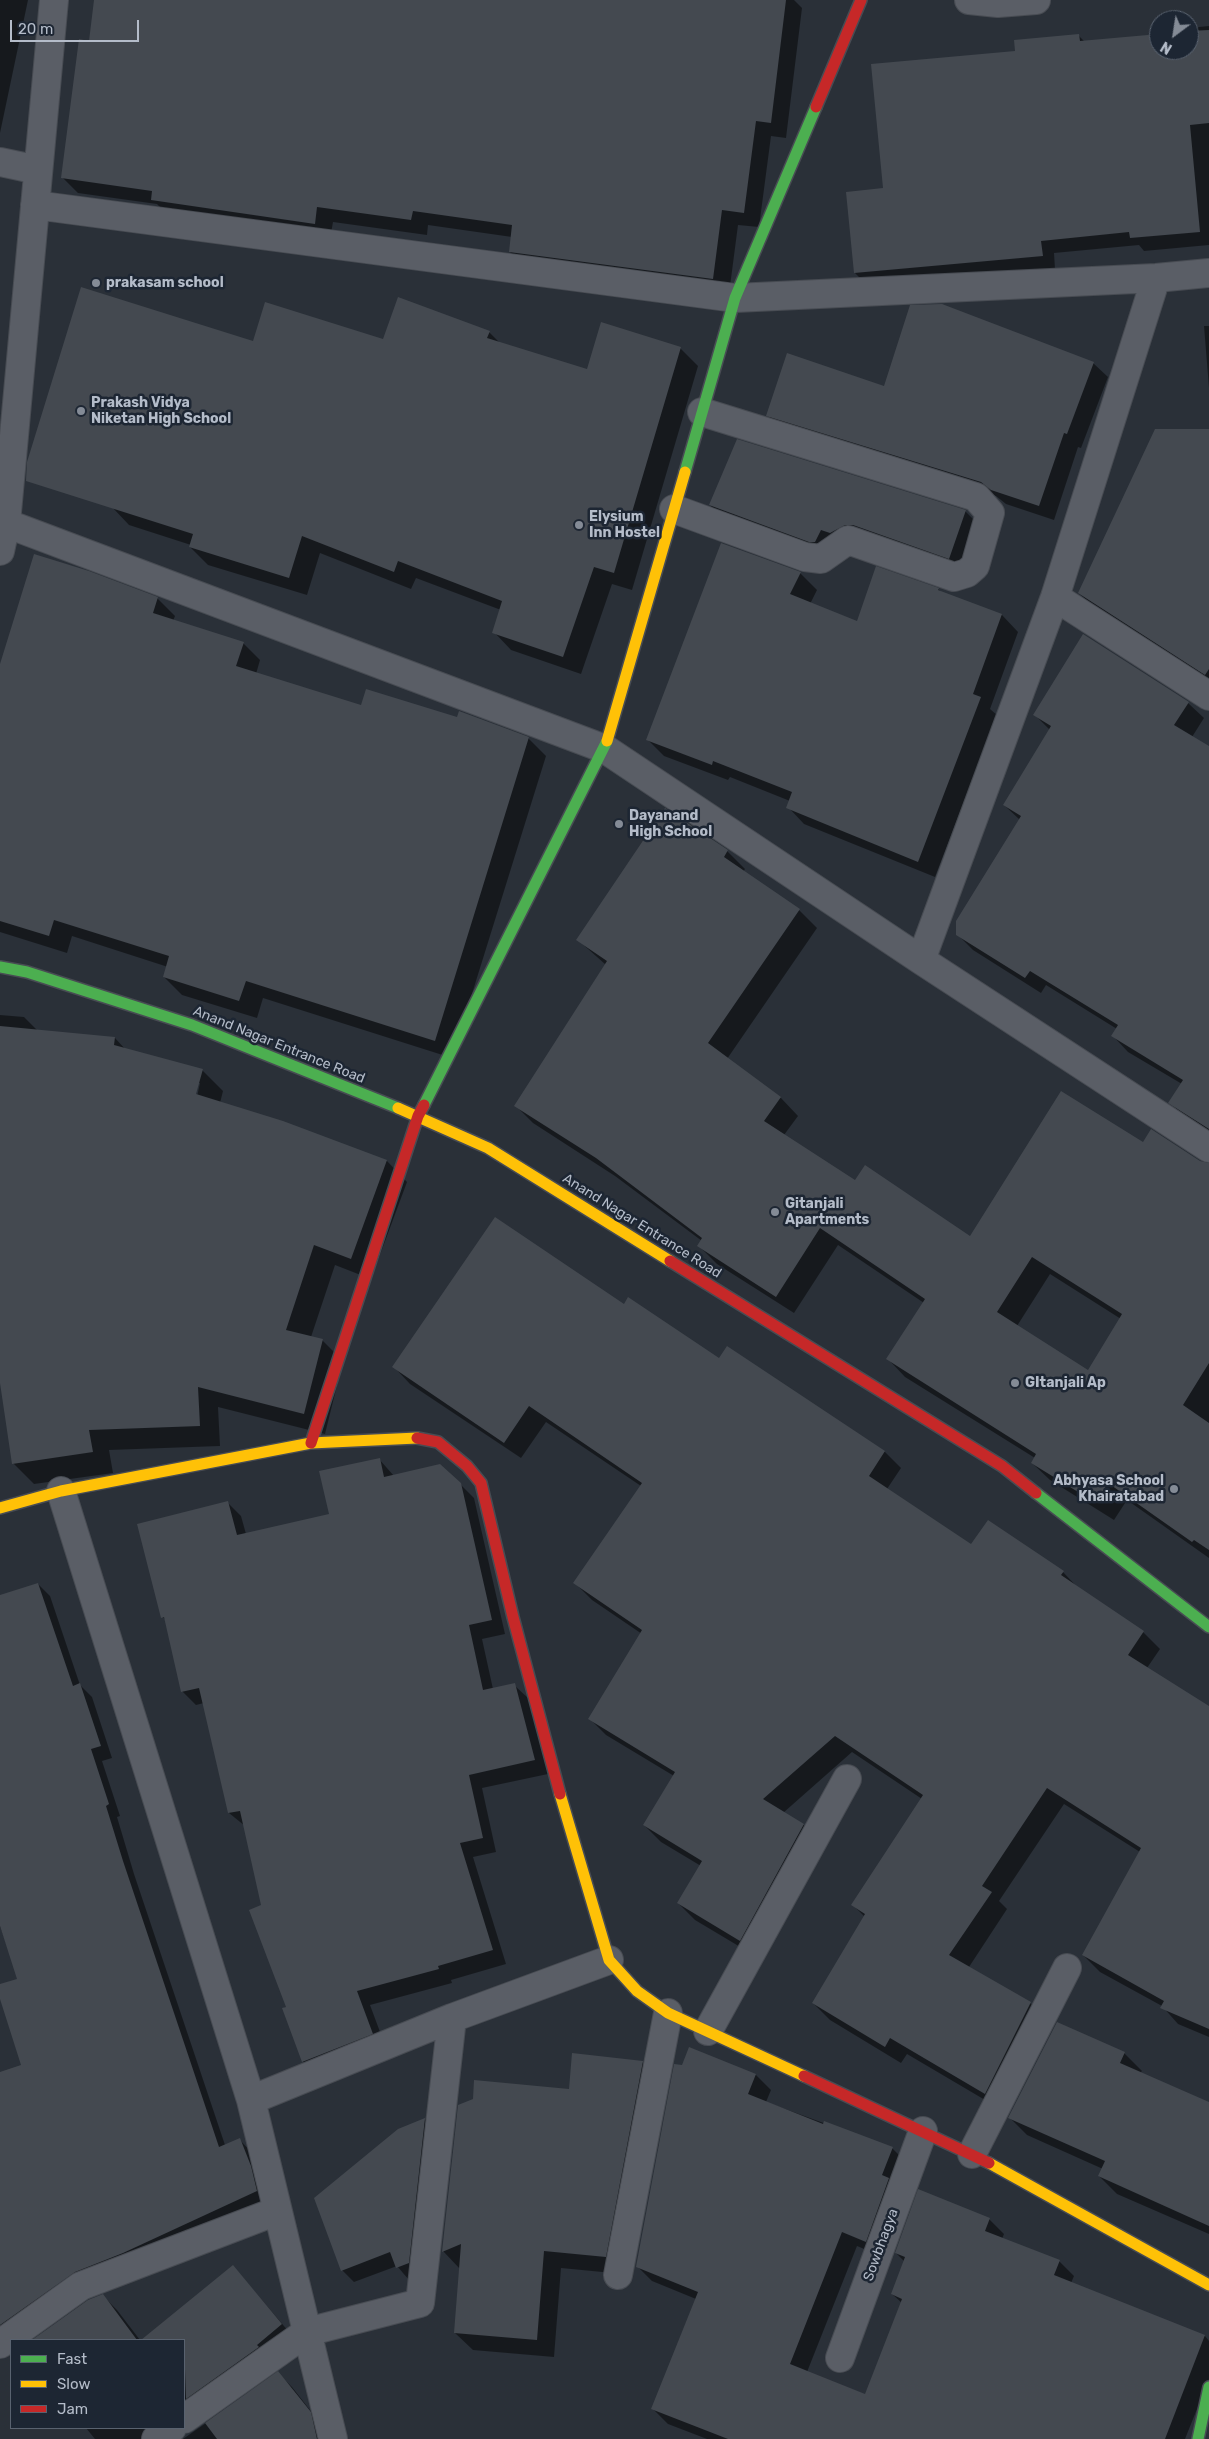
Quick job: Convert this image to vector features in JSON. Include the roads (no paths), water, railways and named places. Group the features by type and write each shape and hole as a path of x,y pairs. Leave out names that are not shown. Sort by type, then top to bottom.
{"street":[{"path":"0,551 54,0"},
{"path":"311,1443 418,1116 605,749 735,298 861,0"},
{"path":"969,0 999,2 1036,0"},
{"path":"0,162 38,170"},
{"path":"35,205 735,298 1156,278 1209,273"},
{"path":"920,960 1055,597 1156,278"},
{"path":"674,509 805,557 821,559 848,540 954,577 967,573 975,566 990,513 976,497 702,412"},
{"path":"3,522 605,749 920,960 1209,1148"},
{"path":"1055,597 1209,696"},
{"name":"Anand Nagar Entrance Road","path":"0,967 27,972 192,1025 418,1116 488,1148 1002,1466 1209,1627"},
{"path":"0,1508 61,1491 311,1443 410,1437 438,1442 468,1466 481,1483 513,1617 561,1796 609,1960 637,1991 668,2012 972,2154 1209,2285"},
{"path":"61,1491 252,2100 333,2439"},
{"path":"708,2030 847,1779"},
{"path":"252,2100 452,2018 609,1960"},
{"path":"972,2154 1067,1968"},
{"path":"618,2275 668,2012"},
{"path":"185,2418 307,2332 420,2303 452,2018"},
{"name":"Sowbhagya","path":"840,2358 923,2131"},
{"path":"0,2344 81,2286 277,2211"},
{"path":"1198,2439 1209,2387"},
{"path":"156,2439 171,2429"}],"place":[{"name":"prakasam school","path":"96,283"},
{"name":"Prakash Vidya Niketan High School","path":"81,411"},
{"name":"Elysium Inn Hostel","path":"579,525"},
{"name":"Dayanand High School","path":"619,824"},
{"name":"Gitanjali Apartments","path":"775,1212"},
{"name":"GItanjali Ap","path":"1015,1383"},
{"name":"Abhyasa School Khairatabad","path":"1174,1489"}]}
